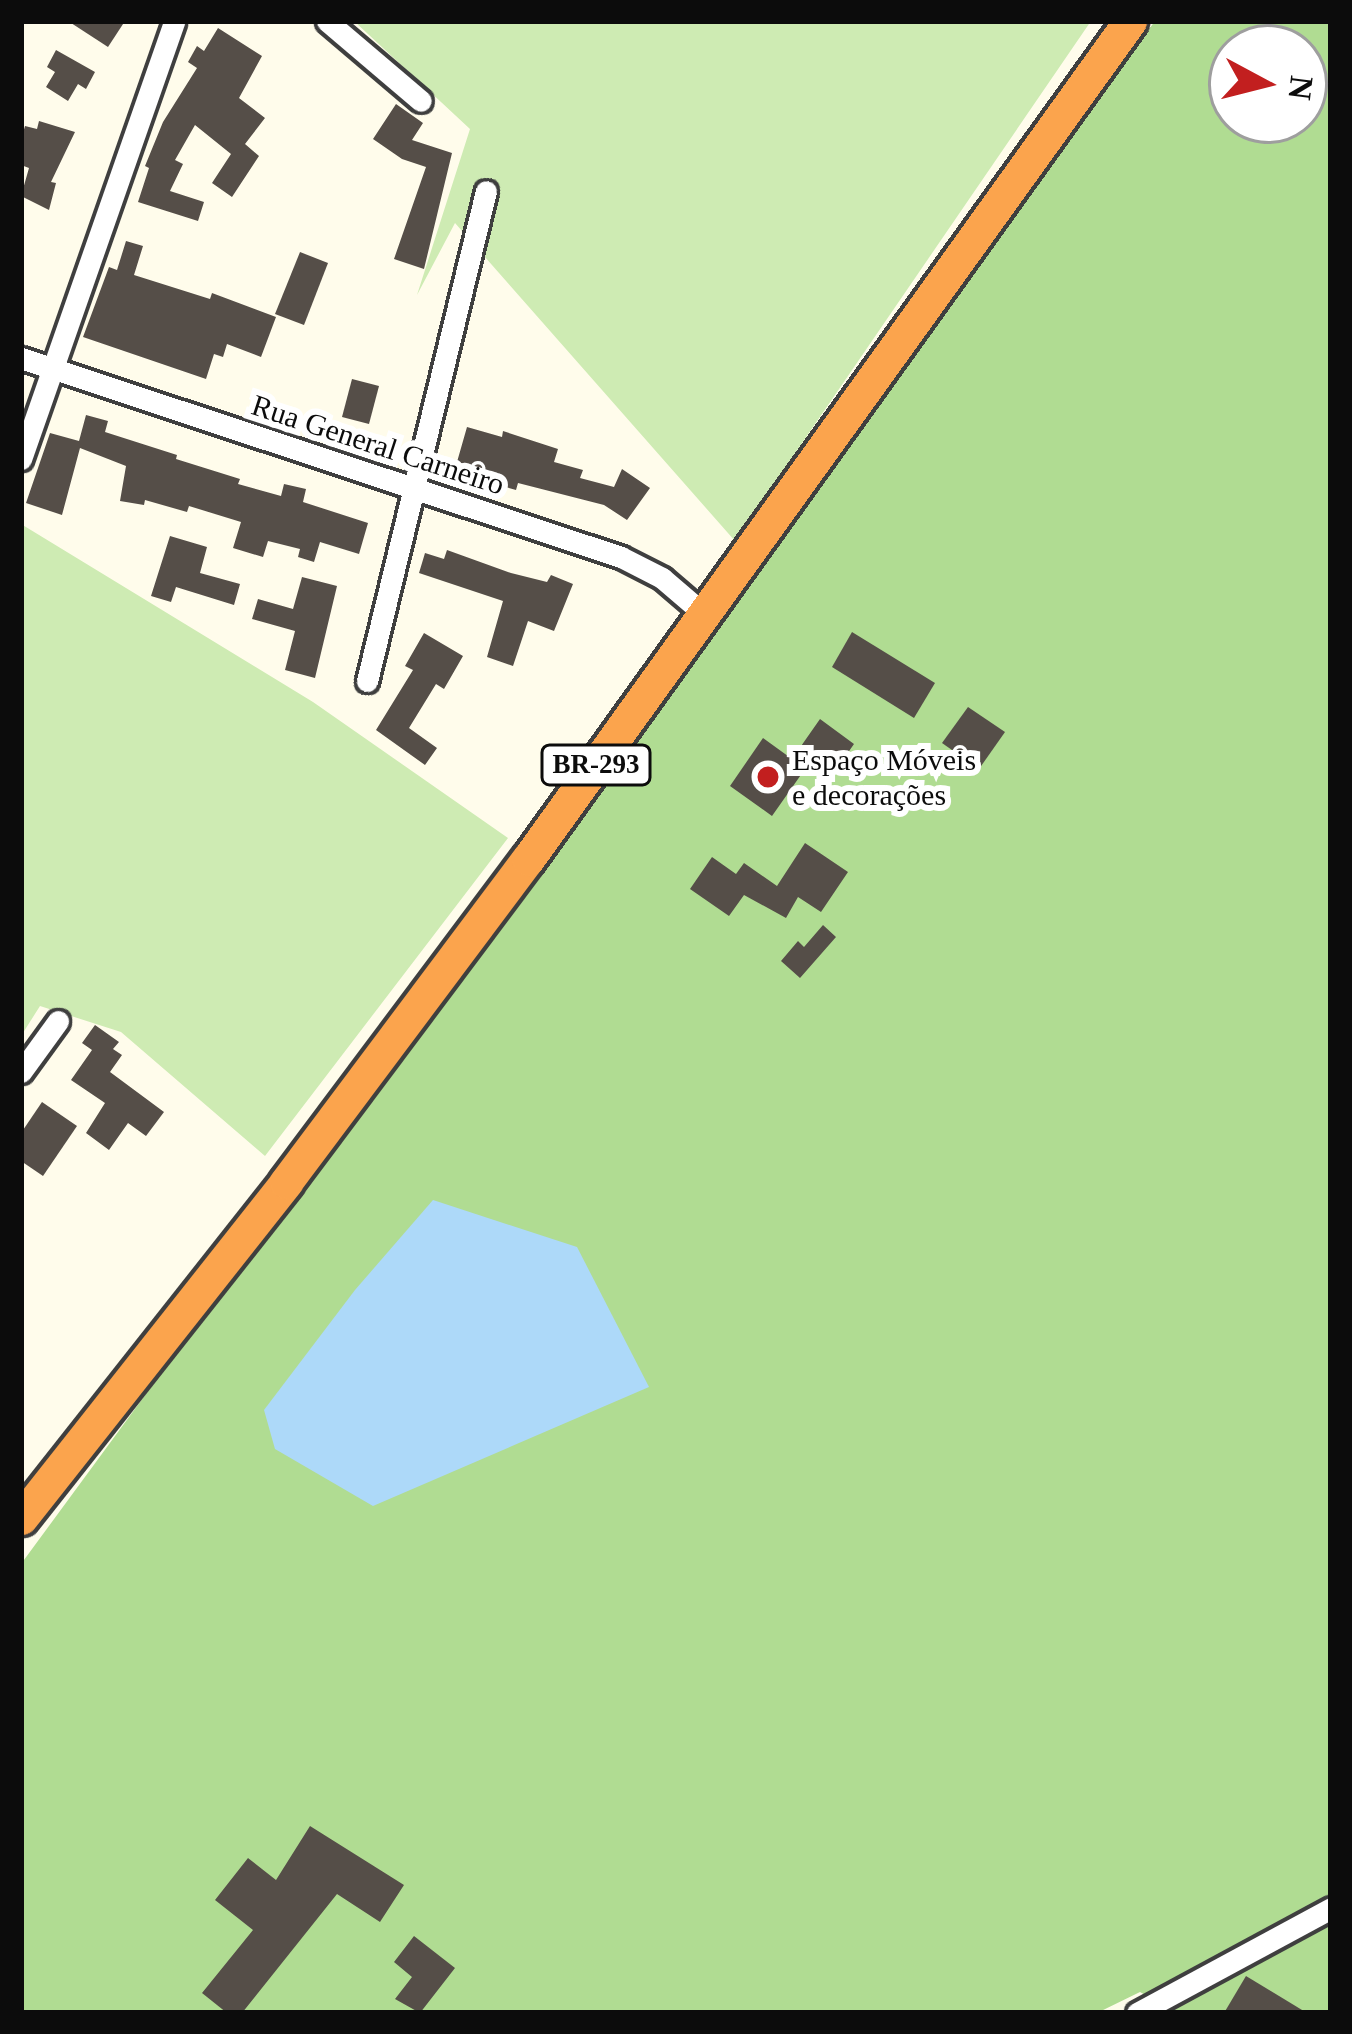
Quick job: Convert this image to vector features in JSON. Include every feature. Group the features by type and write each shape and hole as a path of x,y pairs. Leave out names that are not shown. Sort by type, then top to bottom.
{"highway":[{"name":"BR-293","path":"21,1530 32,1506 286,1182 704,614 1130,21"}],"street":[{"path":"21,459 174,21"},
{"path":"327,21 422,100"},
{"path":"368,681 487,191"},
{"name":"Rua General Carneiro","path":"21,358 621,557 662,578 704,614"},
{"path":"21,1072 58,1021"},
{"path":"1137,2013 1331,1908"}],"green space":[{"path":"354,21 1091,21 735,541 455,223 417,295 470,129"},
{"path":"1155,21 1331,21 1331,2013 1177,2013 1140,1992 1097,2013 21,2013 21,1564"},
{"path":"21,524 313,702 508,838 265,1156 121,1032 40,1006 21,1036"}],"water":[{"path":"433,1200 577,1247 649,1387 373,1506 275,1449 264,1410 355,1290"}],"building":[{"path":"68,21 125,21 108,47"},
{"path":"218,28 262,56 239,98 265,118 245,144 259,156 232,197 212,183 231,154 195,125 175,160 183,164 170,191 204,202 198,221 138,202 149,168 145,166 163,122 197,68 188,62 197,46 204,51"},
{"path":"56,50 95,72 86,89 78,84 68,101 46,87 55,72 47,67"},
{"path":"396,104 423,123 412,140 452,153 424,269 394,259 426,167 402,159 373,139"},
{"path":"39,121 75,132 51,182 56,183 49,210 21,196 29,168 21,165 21,140 25,126 37,129"},
{"path":"126,241 143,246 134,275 210,299 212,293 276,317 261,357 227,344 223,357 214,354 206,379 83,337 109,267 117,270"},
{"path":"300,252 328,263 304,325 275,314"},
{"path":"352,379 379,386 369,424 342,417"},
{"path":"86,415 108,421 105,432 240,479 238,484 281,496 284,484 306,489 303,502 368,523 359,554 320,542 314,562 298,557 300,549 268,541 263,557 233,548 241,522 189,506 187,512 145,500 144,505 120,501 126,466 80,448 62,515 26,503 50,433 79,441"},
{"path":"467,427 502,437 503,431 558,449 554,462 583,470 580,478 614,487 622,469 650,488 627,520 604,505 518,483 516,490 489,482 492,472 457,462"},
{"path":"170,536 207,547 200,573 240,584 234,605 176,587 171,602 151,596"},
{"path":"447,550 511,573 547,582 551,575 573,584 554,631 528,621 513,666 487,657 503,601 419,573 425,553 444,559"},
{"path":"302,577 337,586 315,678 285,670 295,631 252,619 258,599 293,609"},
{"path":"852,632 935,683 914,718 832,667"},
{"path":"424,633 463,656 444,689 436,684 409,728 437,748 425,765 376,730 413,670 405,666"},
{"path":"968,707 1005,732 979,769 942,743"},
{"name":"Espaço Móveis e decorações","path":"820,719 854,744 838,767 817,752 772,816 730,786 763,738 792,759"},
{"path":"805,843 848,872 821,912 798,897 786,918 744,895 729,916 690,889 712,857 736,874 744,863 777,886"},
{"path":"823,925 836,937 800,978 781,961 798,941 804,947"},
{"path":"95,1025 119,1042 113,1049 122,1055 110,1072 164,1112 146,1136 128,1123 109,1150 86,1133 105,1103 71,1080 92,1050 82,1043"},
{"path":"42,1102 77,1126 43,1176 21,1161 21,1133"},
{"path":"310,1826 404,1885 380,1922 337,1894 242,2013 227,2013 202,1993 253,1930 215,1900 248,1858 276,1880"},
{"path":"414,1936 455,1968 420,2013 395,1999 412,1977 394,1962"},
{"path":"1246,1976 1307,2013 1224,2013"}],"place":[{"name":"Espaço Móveis e decorações","path":"768,777"}]}
